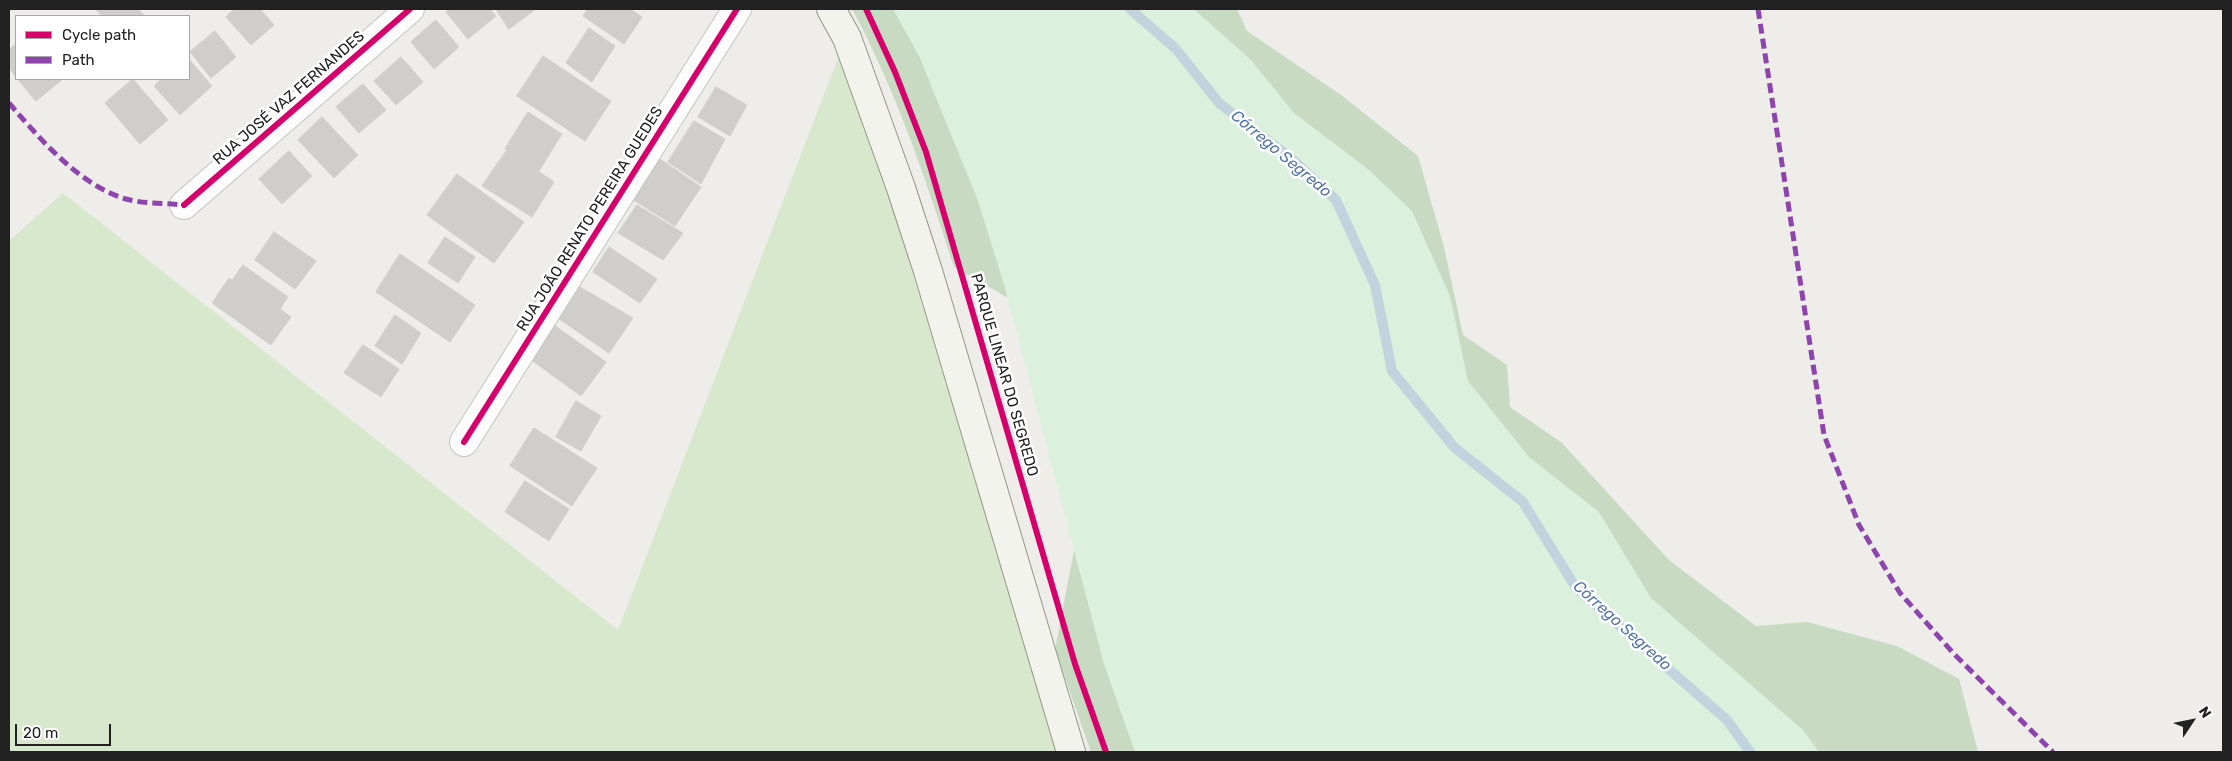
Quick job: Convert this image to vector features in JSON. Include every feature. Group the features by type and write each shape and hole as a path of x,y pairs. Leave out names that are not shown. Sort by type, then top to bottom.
{"main road":[{"path":"831,9 847,38 901,188 928,271 1071,752"}],"street":[{"name":"RUA JOSÉ VAZ FERNANDES","path":"184,205 410,9"},
{"name":"RUA JOÃO RENATO PEREIRA GUEDES","path":"464,442 737,9"}],"green space":[{"path":"852,9 1237,9 1247,31 1341,95 1418,156 1444,247 1463,335 1507,365 1510,407 1562,443 1669,560 1756,626 1807,622 1897,646 1959,679 1978,752 1091,752 1055,650 1076,540 1043,318 954,267 921,168 896,103 883,71"},
{"path":"893,9 1194,9 1251,60 1294,113 1368,169 1412,211 1450,296 1468,381 1529,457 1599,512 1651,598 1803,730 1819,752 1135,752 1104,664 1003,281 977,198 919,56"},
{"path":"843,45 1058,752 9,752 9,241 63,193 618,630"}],"building":[{"path":"96,9 138,9 144,15 101,15"},
{"path":"235,9 260,9 274,25 251,45 226,17"},
{"path":"451,9 490,9 496,16 468,39 446,12"},
{"path":"496,9 536,9 509,29"},
{"path":"588,9 630,9 642,17 624,44 583,16"},
{"path":"436,20 459,47 434,69 411,42"},
{"path":"589,28 615,46 592,82 566,63"},
{"path":"215,31 236,57 211,78 190,52"},
{"path":"15,45 15,76 9,68 9,50"},
{"path":"543,56 611,101 585,141 517,96"},
{"path":"401,57 423,82 396,105 374,81"},
{"path":"190,60 212,86 180,115 154,86 160,80 190,80"},
{"path":"19,80 62,80 36,101"},
{"path":"134,80 168,120 140,144 105,103"},
{"path":"363,84 386,110 359,133 336,107"},
{"path":"716,87 747,105 730,136 698,117"},
{"path":"528,112 562,134 539,171 505,149"},
{"path":"322,117 358,155 334,178 298,140"},
{"path":"694,121 725,139 701,184 668,162"},
{"path":"507,150 554,182 532,217 482,186"},
{"path":"289,151 312,176 282,204 259,179"},
{"path":"650,152 701,187 675,226 624,194"},
{"path":"457,174 524,222 494,263 427,215"},
{"path":"637,205 683,233 663,260 618,233"},
{"path":"274,232 316,261 295,289 255,260"},
{"path":"445,237 475,257 458,283 428,263"},
{"path":"609,247 657,279 640,303 593,272"},
{"path":"400,254 475,305 450,342 376,292"},
{"path":"243,265 288,297 280,309 291,317 271,345 212,303 229,278 232,280"},
{"path":"580,287 633,318 609,353 559,319"},
{"path":"395,315 421,333 402,364 375,346"},
{"path":"554,325 606,362 581,396 530,359"},
{"path":"363,345 399,369 381,397 344,373"},
{"path":"576,401 601,416 581,451 556,437"},
{"path":"534,428 597,468 572,506 510,466"},
{"path":"525,481 569,509 549,541 505,512"}],"waterway":[{"name":"Córrego Segredo","path":"1130,9 1176,49 1219,103 1292,159 1336,200 1375,285 1392,371 1454,447 1523,502 1576,588 1727,720 1750,752"}],"marked path":[{"path":"1758,9 1824,435 1859,525 1900,593 1955,655 2053,752"},
{"path":"9,103 47,146 76,172 92,183 133,201 184,205"}],"cycle path":[{"path":"184,205 410,9"},
{"path":"464,442 737,9"},
{"name":"PARQUE LINEAR DO SEGREDO","path":"866,9 895,72 926,152 1075,664 1106,752"}]}
